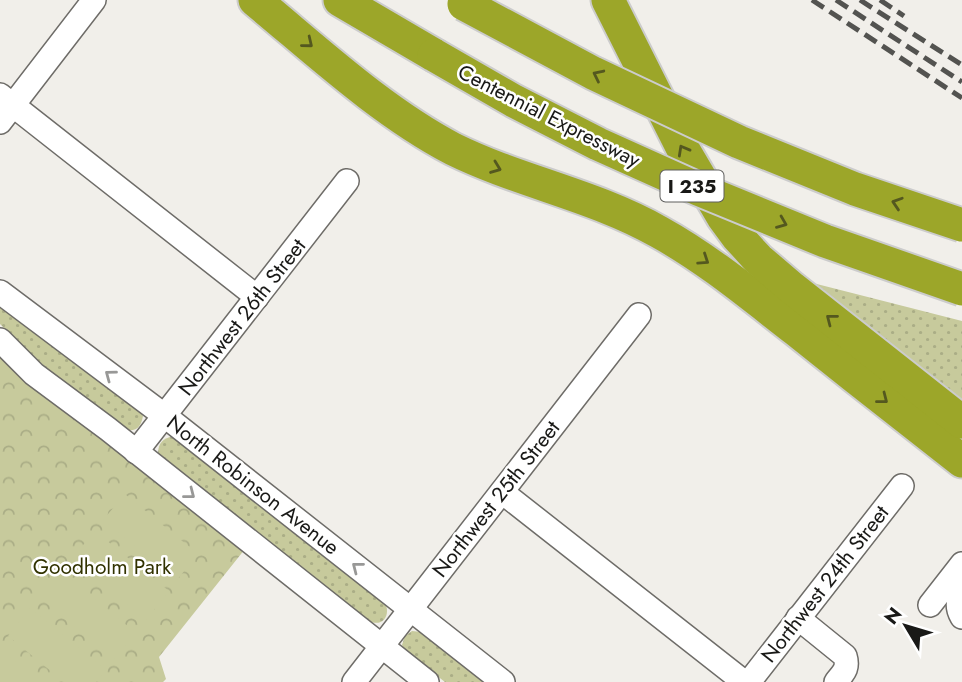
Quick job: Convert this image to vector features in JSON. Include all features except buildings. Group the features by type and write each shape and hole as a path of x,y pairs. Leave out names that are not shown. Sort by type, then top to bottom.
{"highway":[{"path":"255,0 391,111 424,132 486,164 624,214 690,250 748,292 962,461"},
{"name":"Centennial Expressway","path":"340,0 514,101 598,144 825,241 962,289"},
{"path":"608,0 683,149 723,218 737,236 792,288 962,422"},
{"path":"461,2 593,73 739,142 855,189 962,225"}],"street":[{"path":"94,0 4,107 257,297"},
{"name":"Northwest 26th Street","path":"136,452 347,181"},
{"name":"North Robinson Avenue","path":"0,292 165,416 503,682"},
{"name":"Northwest 25th Street","path":"354,682 639,315"},
{"path":"0,340 34,374 427,682"},
{"name":"Northwest 24th Street","path":"746,682 902,486"},
{"path":"502,492 746,682"},
{"path":"930,605 962,564"},
{"path":"962,592 957,610 962,617"},
{"path":"798,618 845,656 848,664 836,682"}],"green space":[{"path":"805,281 962,321 962,404"},
{"path":"0,300 138,409 143,416 138,428 125,429 34,358 0,324"},
{"name":"Goodholm Park","path":"0,356 245,549 159,657 166,679 163,682 0,682"},
{"path":"170,437 176,438 384,601 387,611 385,618 378,623 369,621 158,455 160,444"},
{"path":"125,494 198,554 177,580 103,520"},
{"path":"95,531 169,591 146,620 72,558"},
{"path":"61,571 136,633 114,659 40,598"},
{"path":"30,608 106,670 96,682 64,682 8,636"},
{"path":"412,631 421,632 485,682 445,682 406,652 402,645 405,636"},
{"path":"0,649 41,682 0,682"}],"railway":[{"path":"812,0 962,98"},
{"path":"836,0 962,82"},
{"path":"860,0 962,65"},
{"path":"880,0 904,16"}]}
